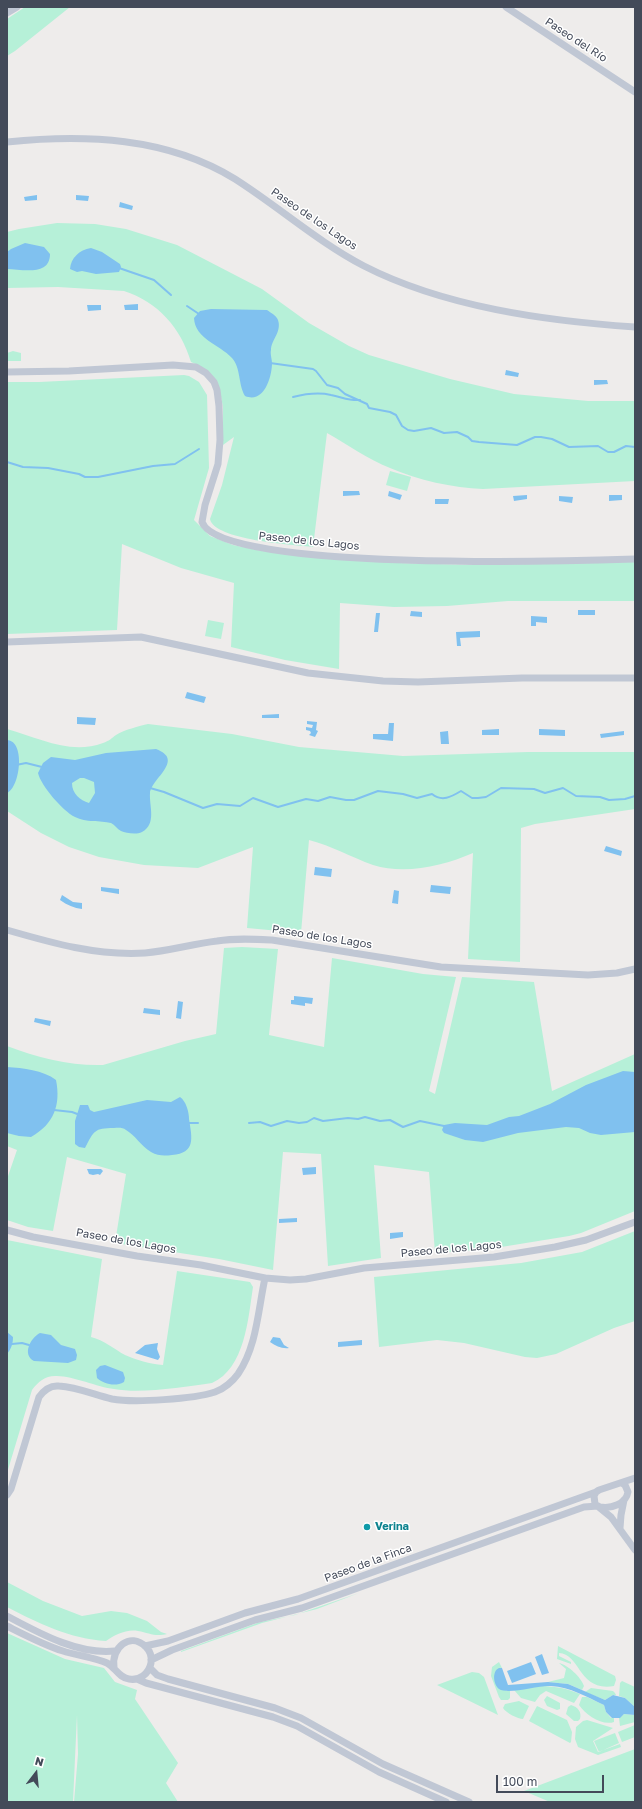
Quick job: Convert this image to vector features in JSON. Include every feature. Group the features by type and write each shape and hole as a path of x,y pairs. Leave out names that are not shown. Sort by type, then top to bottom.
{"street":[{"path":"7,13 17,7"},
{"name":"Paseo del Río","path":"506,7 635,92"},
{"name":"Paseo de los Lagos","path":"7,142 47,138 92,138 127,142 176,152 196,159 236,179 341,252 363,265 401,282 444,296 512,313 593,324 635,327"},
{"name":"Paseo de los Lagos","path":"7,372 69,371 173,365 196,367 206,373 214,382 217,390 220,440 218,464 203,511 202,522 212,534 245,546 288,552 382,559 521,562 635,559"},
{"path":"7,642 141,637 308,673 383,681 418,682 522,678 635,678"},
{"name":"Paseo de los Lagos","path":"7,930 59,945 106,953 143,953 217,941 249,938 272,940 441,967 576,975 617,973 635,969"},
{"name":"Paseo de los Lagos","path":"7,1230 33,1237 137,1256 201,1265 265,1278 290,1280 306,1279 387,1266 494,1257 575,1244 635,1222"},
{"path":"7,1495 11,1489 39,1397 46,1389 58,1386 112,1399 142,1400 202,1395 216,1392 225,1386 238,1374 252,1343 265,1278"},
{"path":"620,1528 628,1488 622,1483 635,1478"},
{"name":"Paseo de la Finca","path":"145,1646 168,1641 245,1613 298,1599 596,1492 614,1484 622,1483"},
{"path":"626,1498 635,1491"},
{"path":"596,1492 594,1500 620,1528 635,1550"},
{"name":"Paseo de la Finca","path":"151,1660 172,1650 255,1620 302,1608 584,1507 611,1507 626,1498"},
{"path":"7,1616 59,1640 102,1652 115,1651"},
{"path":"7,1626 56,1649 103,1661 114,1668 120,1675 128,1679 137,1679 146,1683 273,1717 297,1726 379,1772 446,1802"},
{"path":"114,1668 113,1659 115,1651 121,1644 129,1641 138,1642 145,1646 150,1652 151,1660 150,1668 145,1675 137,1679"},
{"path":"150,1668 157,1674 168,1679 276,1708 301,1718 383,1764 468,1802"}],"green space":[{"path":"25,7 70,7 7,56 7,19"},
{"path":"57,223 95,224 126,229 177,245 262,289 309,323 349,346 369,355 450,379 514,394 588,401 635,401 635,481 483,489 460,487 424,480 390,468 327,433 313,547 273,543 239,537 225,532 215,526 210,519 222,485 234,437 223,445 223,407 220,392 200,366 191,362 181,338 174,327 158,309 124,291 58,287 7,288 7,232"},
{"path":"13,351 21,353 21,361 7,361 7,353"},
{"path":"189,376 199,382 207,395 209,468 194,520 210,536 233,545 262,551 327,558 399,563 474,565 635,561 635,601 508,601 447,606 394,607 340,603 339,669 285,660 231,647 234,583 181,568 122,544 117,630 7,634 7,382 39,382"},
{"path":"390,471 411,477 407,491 386,485"},
{"path":"208,620 224,623 221,639 205,636"},
{"path":"148,724 232,734 299,747 403,756 528,752 635,752 635,809 535,824 521,828 520,962 468,959 473,853 449,862 424,868 385,868 373,865 326,845 309,840 301,933 247,928 253,847 198,868 144,865 99,857 69,847 41,833 7,811 7,729 55,744 79,747 103,743 123,731"},
{"path":"242,947 278,949 269,1035 324,1047 332,958 423,974 456,977 429,1091 435,1094 462,977 534,982 552,1091 635,1054 635,1211 581,1233 569,1236 489,1249 435,1253 429,1172 374,1165 381,1258 328,1266 321,1154 283,1152 273,1270 219,1259 115,1243 126,1174 67,1157 53,1231 28,1227 7,1220 7,1179 17,1150 7,1146 7,1046 67,1063 103,1065 185,1041 216,1034 224,948"},
{"path":"635,1231 635,1321 614,1328 556,1354 537,1358 525,1357 464,1343 437,1340 379,1347 374,1277 521,1263 582,1252"},
{"path":"7,1240 102,1259 91,1337 105,1342 125,1355 153,1364 163,1365 177,1271 250,1282 253,1287 247,1327 238,1354 232,1366 223,1376 212,1383 137,1391 107,1388 61,1376 51,1376 45,1378 32,1390 7,1473"},
{"path":"7,1582 43,1601 82,1616 111,1611 127,1613 147,1621 161,1632 167,1634 155,1635 138,1631 129,1631 106,1641 93,1640 67,1634 30,1619 7,1607"},
{"path":"359,1593 317,1609 299,1613"},
{"path":"288,1616 262,1623 181,1652 260,1622"},
{"path":"7,1633 65,1659 104,1668 115,1682 137,1690 135,1699 178,1763 166,1783 178,1802 74,1802 78,1754 77,1715 73,1802 7,1802"},
{"path":"558,1646 615,1676 616,1680 614,1686 593,1684 581,1672 572,1659 566,1655 559,1653 559,1656 571,1662 571,1664 557,1659"},
{"path":"499,1662 502,1668 499,1668 506,1691 510,1690 510,1698 508,1700 501,1700 491,1676 492,1667"},
{"path":"559,1663 566,1666 577,1675 584,1686 582,1690 568,1684 548,1682 564,1678 566,1669"},
{"path":"472,1672 479,1673 484,1677 498,1715 437,1685"},
{"path":"622,1681 635,1687 635,1707 625,1698 619,1696 620,1683"},
{"path":"538,1686 560,1688 580,1694 574,1703 546,1691 540,1695 535,1702 521,1698 514,1690"},
{"path":"591,1688 613,1691 616,1695 613,1695 605,1700 585,1692"},
{"path":"547,1696 560,1703 560,1709 557,1710 547,1706 544,1700"},
{"path":"582,1697 587,1697 604,1705 606,1712 611,1718 614,1718 614,1722 609,1723 599,1721 590,1716 579,1705"},
{"path":"519,1701 529,1706 523,1719 512,1715 503,1708 505,1704"},
{"path":"571,1705 576,1707 580,1712 580,1719 578,1721 574,1721 566,1714 568,1707"},
{"path":"537,1706 567,1720 572,1732 570,1743 529,1721"},
{"path":"624,1714 635,1715 635,1722 620,1726 619,1718"},
{"path":"587,1720 613,1728 593,1741 598,1752 620,1744 621,1747 598,1755 578,1747 575,1739 576,1727 583,1721"},
{"path":"635,1725 635,1737 622,1742 618,1732"},
{"path":"615,1733 619,1743 599,1752 594,1741"},
{"path":"635,1749 635,1802 550,1802 524,1791"}],"water":[{"path":"37,195 37,200 25,201 24,197"},
{"path":"76,195 89,196 88,201 76,200"},
{"path":"120,202 133,206 132,210 119,207"},
{"path":"25,243 44,247 50,254 49,261 40,269 7,269 7,252"},
{"path":"91,248 102,252 120,264 121,267 119,272 96,274 82,271 77,272 70,269 72,261 76,255"},
{"path":"138,304 138,310 125,310 124,305"},
{"path":"87,305 101,305 101,310 88,311"},
{"path":"211,309 267,310 277,318 279,328 271,346 272,369 266,388 257,396 245,396 235,362 227,353 208,341 195,325 194,318 200,311"},
{"path":"506,370 519,373 518,377 505,375"},
{"path":"594,380 607,380 608,384 594,385"},
{"path":"343,491 359,491 360,495 343,496"},
{"path":"389,491 402,495 400,500 388,496"},
{"path":"527,495 527,499 514,501 513,496"},
{"path":"609,495 622,495 622,500 609,501"},
{"path":"559,496 573,497 572,503 559,501"},
{"path":"435,499 449,499 448,504 435,504"},
{"path":"578,610 595,610 595,615 578,615"},
{"path":"411,611 422,612 422,617 410,616"},
{"path":"376,613 380,613 378,632 374,632"},
{"path":"531,616 547,617 547,623 536,622 536,626 531,626"},
{"path":"480,631 480,637 460,638 461,646 457,646 456,632"},
{"path":"187,692 206,697 204,703 185,698"},
{"path":"279,714 279,718 262,718 262,715"},
{"path":"77,717 96,718 95,725 77,724"},
{"path":"307,721 317,722 316,730 318,731 315,737 309,735 311,733 310,731 306,730 306,727 312,728 313,725 307,724"},
{"path":"389,723 394,723 393,741 373,739 373,734 388,734"},
{"path":"499,729 499,735 482,735 482,730"},
{"path":"539,729 565,730 565,736 539,735"},
{"path":"448,731 449,744 441,744 440,732"},
{"path":"624,731 624,735 601,738 600,734"},
{"path":"7,740 13,742 17,748 19,765 15,783 12,789 7,793"},
{"path":"156,749 164,753 168,758 165,770 152,787 150,793 151,820 147,829 140,833 134,834 120,830 111,823 88,821 75,817 53,798 43,785 38,773 43,763 51,757 75,760 106,753","holes":["80,778 94,782 95,793 89,803 77,796 72,787 72,783"]},
{"path":"606,846 622,851 621,856 604,851"},
{"path":"315,867 332,869 331,877 314,875"},
{"path":"431,885 451,887 450,894 430,892"},
{"path":"101,887 119,889 119,894 101,891"},
{"path":"394,890 399,891 398,904 392,903"},
{"path":"62,895 73,902 82,903 82,909 71,906 60,900"},
{"path":"294,996 313,998 312,1004 305,1003 305,1006 291,1004 291,1000 294,1000"},
{"path":"178,1001 183,1002 181,1019 176,1018"},
{"path":"144,1008 160,1010 160,1015 143,1013"},
{"path":"35,1018 51,1021 50,1026 34,1022"},
{"path":"7,1067 39,1072 56,1080 57,1098 54,1113 45,1126 31,1137 7,1133"},
{"path":"623,1071 635,1072 635,1132 601,1135 590,1133 579,1128 566,1127 518,1133 483,1142 465,1140 444,1133 442,1130 444,1125 455,1123 487,1125 509,1117 519,1116 550,1104 586,1085"},
{"path":"180,1097 184,1101 188,1110 191,1143 189,1148 180,1154 164,1156 147,1150 129,1132 120,1128 98,1130 93,1134 85,1148 79,1147 75,1144 75,1121 80,1105 88,1105 90,1110 94,1112 147,1100 171,1102"},
{"path":"316,1167 316,1174 303,1175 302,1168"},
{"path":"87,1169 101,1169 103,1171 100,1175 93,1175 89,1174"},
{"path":"297,1218 297,1222 279,1223 279,1219"},
{"path":"403,1232 403,1237 390,1239 390,1233"},
{"path":"7,1332 13,1337 13,1342 7,1354"},
{"path":"40,1333 51,1335 61,1345 75,1349 77,1355 76,1360 68,1363 34,1361 30,1358 28,1351 31,1342 36,1335"},
{"path":"273,1337 280,1338 284,1345 289,1348 279,1347 270,1342"},
{"path":"362,1340 362,1345 338,1347 338,1342"},
{"path":"158,1343 157,1349 160,1357 158,1360 135,1353 145,1345"},
{"path":"105,1365 123,1372 125,1378 124,1382 121,1384 110,1384 97,1378 96,1370 100,1366"},
{"path":"542,1654 549,1673 542,1675 535,1657"},
{"path":"531,1662 536,1674 512,1683 507,1671"},
{"path":"499,1668 502,1668 508,1685 548,1682 568,1684 605,1700 613,1695 625,1698 635,1707 635,1715 624,1714 620,1718 612,1718 606,1712 604,1705 565,1688 545,1686 504,1691 499,1689 495,1684 494,1675"}],"waterway":[{"path":"119,268 154,280 171,295"},
{"path":"187,306 199,314"},
{"path":"270,363 313,369 327,385 338,388 345,394 367,404 369,408 390,412 396,415 402,426 408,430 414,431 431,428 444,433 457,432 468,437 472,441 517,445 535,437 541,437 552,439 569,447 598,446 608,452 614,452 626,446 635,447"},
{"path":"293,397 307,394 321,394 360,400"},
{"path":"7,462 23,467 48,468 79,474 85,477 98,477 153,466 175,464 199,449"},
{"path":"16,765 26,763 42,767"},
{"path":"150,788 164,792 203,808 217,804 240,806 253,798 278,807 306,799 318,801 330,797 354,800 378,791 403,794 417,798 432,794 439,798 446,798 461,791 472,798 478,798 486,797 501,788 534,789 545,793 563,788 576,796 600,797 609,800 625,799 635,796"},
{"path":"54,1110 72,1112 80,1115"},
{"path":"249,1123 260,1122 271,1126 287,1121 299,1123 307,1122 314,1118 323,1121 348,1118 358,1119 365,1117 380,1121 390,1120 403,1127 420,1121 444,1126"},
{"path":"188,1123 198,1123"},
{"path":"12,1344 22,1343 29,1345"}],"place":[{"name":"Verina","path":"367,1527"}]}
